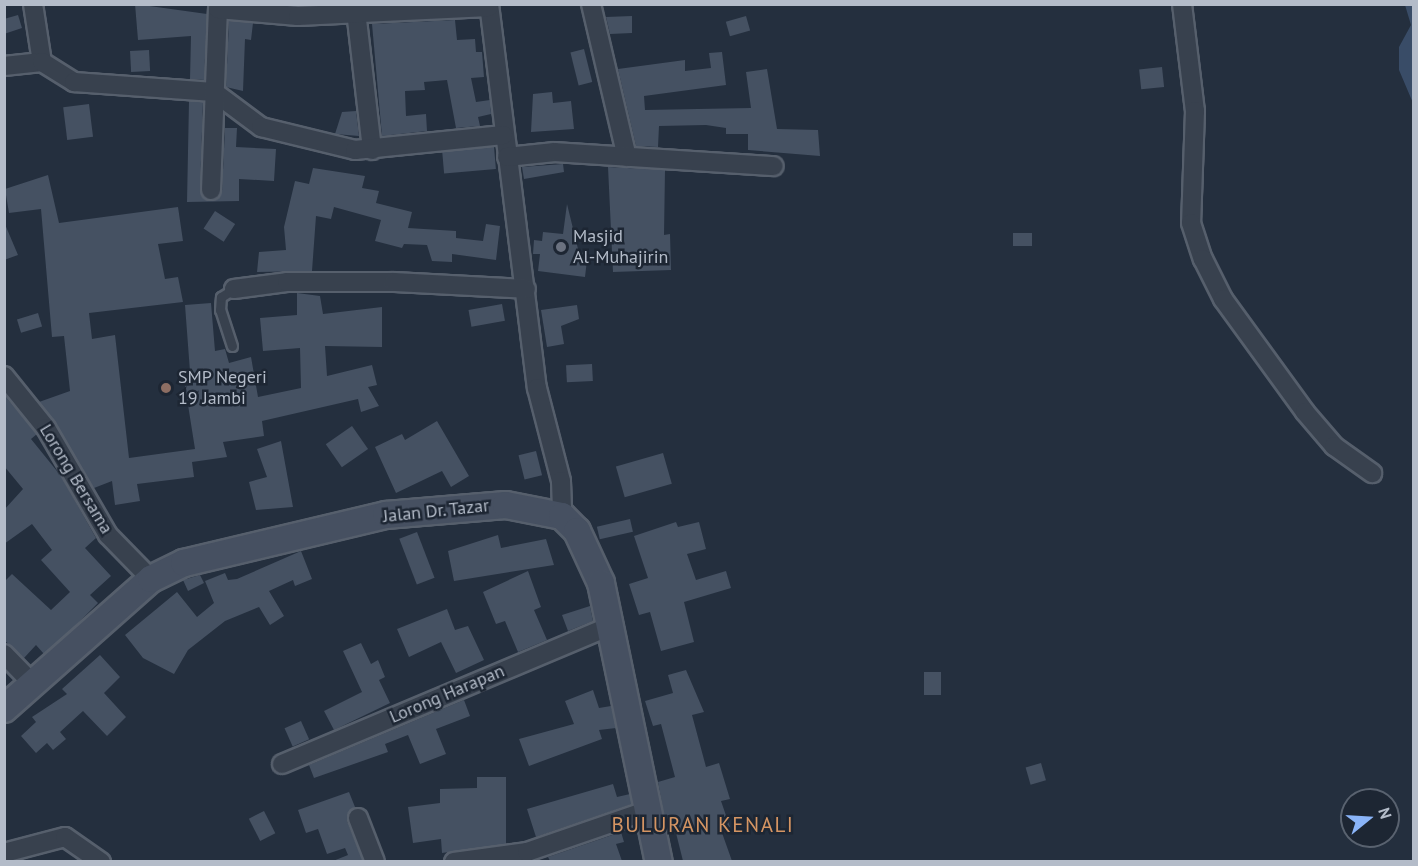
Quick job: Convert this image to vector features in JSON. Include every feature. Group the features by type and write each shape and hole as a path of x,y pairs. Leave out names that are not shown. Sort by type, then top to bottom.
{"street":[{"path":"33,4 42,62"},
{"path":"591,4 627,157"},
{"path":"1182,4 1195,111 1190,214 1203,259 1222,299 1305,412 1346,457 1372,473"},
{"path":"212,190 218,9 298,16 356,11 489,6 503,135 526,289 537,388 564,493 562,516 590,557 612,625 659,861"},
{"path":"356,11 372,150"},
{"path":"4,66 42,62 74,82 214,92 261,127 372,150 503,135"},
{"path":"507,157 555,152 774,166"},
{"path":"234,289 287,282 394,282 526,289"},
{"name":"Lorong Bersama","path":"4,376 46,428 108,536 151,579"},
{"name":"Jalan Dr. Tazar","path":"4,709 34,685 151,579 184,563 386,515 506,505 562,516"},
{"name":"Lorong Harapan","path":"282,764 612,625"},
{"path":"4,654 34,685"},
{"path":"454,861 526,852 649,810"},
{"path":"358,818 375,861"},
{"path":"4,853 65,837 101,861"}],"lane":[{"path":"232,346 220,310 221,297 234,289"}],"water":[{"path":"1405,5 1413,5 1413,103 1399,70 1399,47 1411,25"}],"building":[{"path":"135,4 207,14 204,80 190,79 191,36 138,40"},
{"path":"18,15 22,28 4,34 4,19"},
{"path":"632,16 632,33 610,34 606,17"},
{"path":"746,16 750,30 730,36 726,22"},
{"path":"455,20 457,40 475,39 476,52 482,52 484,77 471,78 476,102 490,100 491,114 478,117 480,126 456,128 447,80 424,82 425,90 405,91 406,116 426,114 427,131 382,136 372,24"},
{"path":"229,21 253,23 251,40 245,39 243,91 226,87"},
{"path":"584,49 592,82 579,85 570,52"},
{"path":"149,50 150,71 131,72 130,51"},
{"path":"722,52 726,85 644,96 645,110 751,108 746,72 767,69 777,129 818,130 820,156 748,150 748,134 726,134 726,128 706,125 659,126 658,147 636,146 618,69 685,60 685,71 711,68 709,53"},
{"path":"1162,67 1164,87 1141,89 1139,69"},
{"path":"552,92 553,103 571,101 574,129 531,132 533,94"},
{"path":"189,101 203,102 200,190 205,199 216,200 222,191 225,128 237,128 236,147 276,149 274,181 239,179 239,201 187,202"},
{"path":"89,104 93,137 67,140 63,107"},
{"path":"356,111 359,136 335,134 342,112"},
{"path":"494,147 496,169 444,173 442,152"},
{"path":"563,164 564,172 524,179 522,167"},
{"path":"608,167 665,170 664,235 670,234 671,270 613,272"},
{"path":"313,168 365,176 362,188 379,191 376,203 412,212 408,228 456,231 456,238 483,241 486,224 500,226 496,260 452,254 452,262 432,261 427,245 404,244 402,248 375,241 381,220 334,207 331,219 316,216 312,271 257,272 259,252 286,250 284,227 295,181 309,184"},
{"name":"SMP Negeri 19 Jambi","path":"48,175 59,223 178,207 183,241 158,244 165,279 178,277 183,302 89,313 92,339 115,335 129,458 195,449 185,386 191,385 185,305 211,303 215,351 225,349 229,363 251,357 258,397 301,388 300,348 263,351 260,318 297,315 297,293 320,296 323,314 382,307 382,347 325,346 327,376 372,365 377,385 368,387 379,406 361,412 358,399 262,421 264,436 223,442 227,457 192,462 194,477 137,484 140,501 115,505 112,481 94,488 39,402 70,391 64,336 52,337 41,209 9,213 5,189"},
{"name":"Masjid Al-Muhajirin","path":"567,204 579,253 588,252 585,277 538,271 540,254 533,254 534,240 542,241 543,232 563,234"},
{"path":"215,211 235,224 224,242 204,229"},
{"path":"4,222 18,255 4,260"},
{"path":"1013,233 1032,233 1032,246 1013,246"},
{"path":"502,304 505,321 471,327 469,310"},
{"path":"577,305 579,319 561,326 564,344 547,347 541,310"},
{"path":"38,313 42,326 21,333 17,319"},
{"path":"592,364 593,381 567,382 566,365"},
{"path":"4,395 37,434 31,439 61,476 96,538 85,548 111,576 90,595 98,603 71,630 44,654 36,645 24,658 4,640 4,582 12,574 51,610 70,592 41,560 52,550 32,524 4,544 4,510 23,489 4,466"},
{"path":"437,421 469,476 451,487 442,471 396,493 375,447 402,434 405,440"},
{"path":"352,426 368,449 342,467 326,444"},
{"path":"281,441 293,507 256,510 249,482 267,477 257,449"},
{"path":"536,451 542,475 525,480 519,455"},
{"path":"663,453 672,484 625,497 616,467"},
{"path":"630,519 633,532 600,539 597,527"},
{"path":"676,522 678,527 699,522 706,549 687,554 696,580 726,571 731,588 684,602 694,642 661,651 650,612 639,615 629,584 648,578 634,536"},
{"path":"417,532 435,578 417,585 399,539"},
{"path":"498,535 501,548 546,539 554,565 454,581 448,551"},
{"path":"301,551 312,579 295,586 293,580 269,591 284,616 270,625 259,607 225,621 188,650 174,674 143,658 125,635 177,592 197,617 214,603 205,581 225,573 228,580 237,579"},
{"path":"528,571 541,607 534,610 547,640 518,652 505,621 496,624 483,592"},
{"path":"200,575 204,583 188,591 183,580"},
{"path":"590,606 593,621 568,631 562,615"},
{"path":"447,609 455,630 468,626 484,660 456,673 441,642 409,657 397,629"},
{"path":"361,643 371,664 378,660 385,677 379,680 390,703 334,730 324,711 362,692 343,651"},
{"path":"100,655 120,677 104,693 126,717 107,736 83,711 60,732 66,739 53,750 47,743 36,753 21,736 36,722 32,717 67,694 62,689"},
{"path":"686,670 704,712 692,715 706,767 719,763 730,799 721,801 730,827 721,830 732,861 683,861 672,817 666,819 664,814 658,782 675,777 661,724 653,726 645,701 673,693 668,675"},
{"path":"924,672 941,672 941,695 924,695"},
{"path":"593,690 599,708 611,706 616,728 599,730 602,739 529,766 519,739 574,724 565,701"},
{"path":"464,700 470,716 436,729 446,754 420,764 408,735 385,744 388,752 314,778 309,765"},
{"path":"301,721 309,739 293,747 285,728"},
{"path":"1041,763 1046,780 1031,785 1026,767"},
{"path":"477,777 506,777 506,844 442,853 441,839 413,843 408,807 440,803 440,789 477,788"},
{"path":"613,784 617,797 630,794 632,804 536,837 527,809"},
{"path":"349,792 355,807 347,821 363,861 333,861 348,855 345,848 327,854 318,829 306,833 298,810"},
{"path":"264,811 275,833 260,841 249,819"},
{"path":"621,832 624,842 616,844 622,861 550,861 548,857"}],"place":[{"name":"Masjid Al-Muhajirin","path":"561,247"},
{"name":"SMP Negeri 19 Jambi","path":"166,388"}],"district":[{"name":"BULURAN KENALI","path":"703,825"}]}
